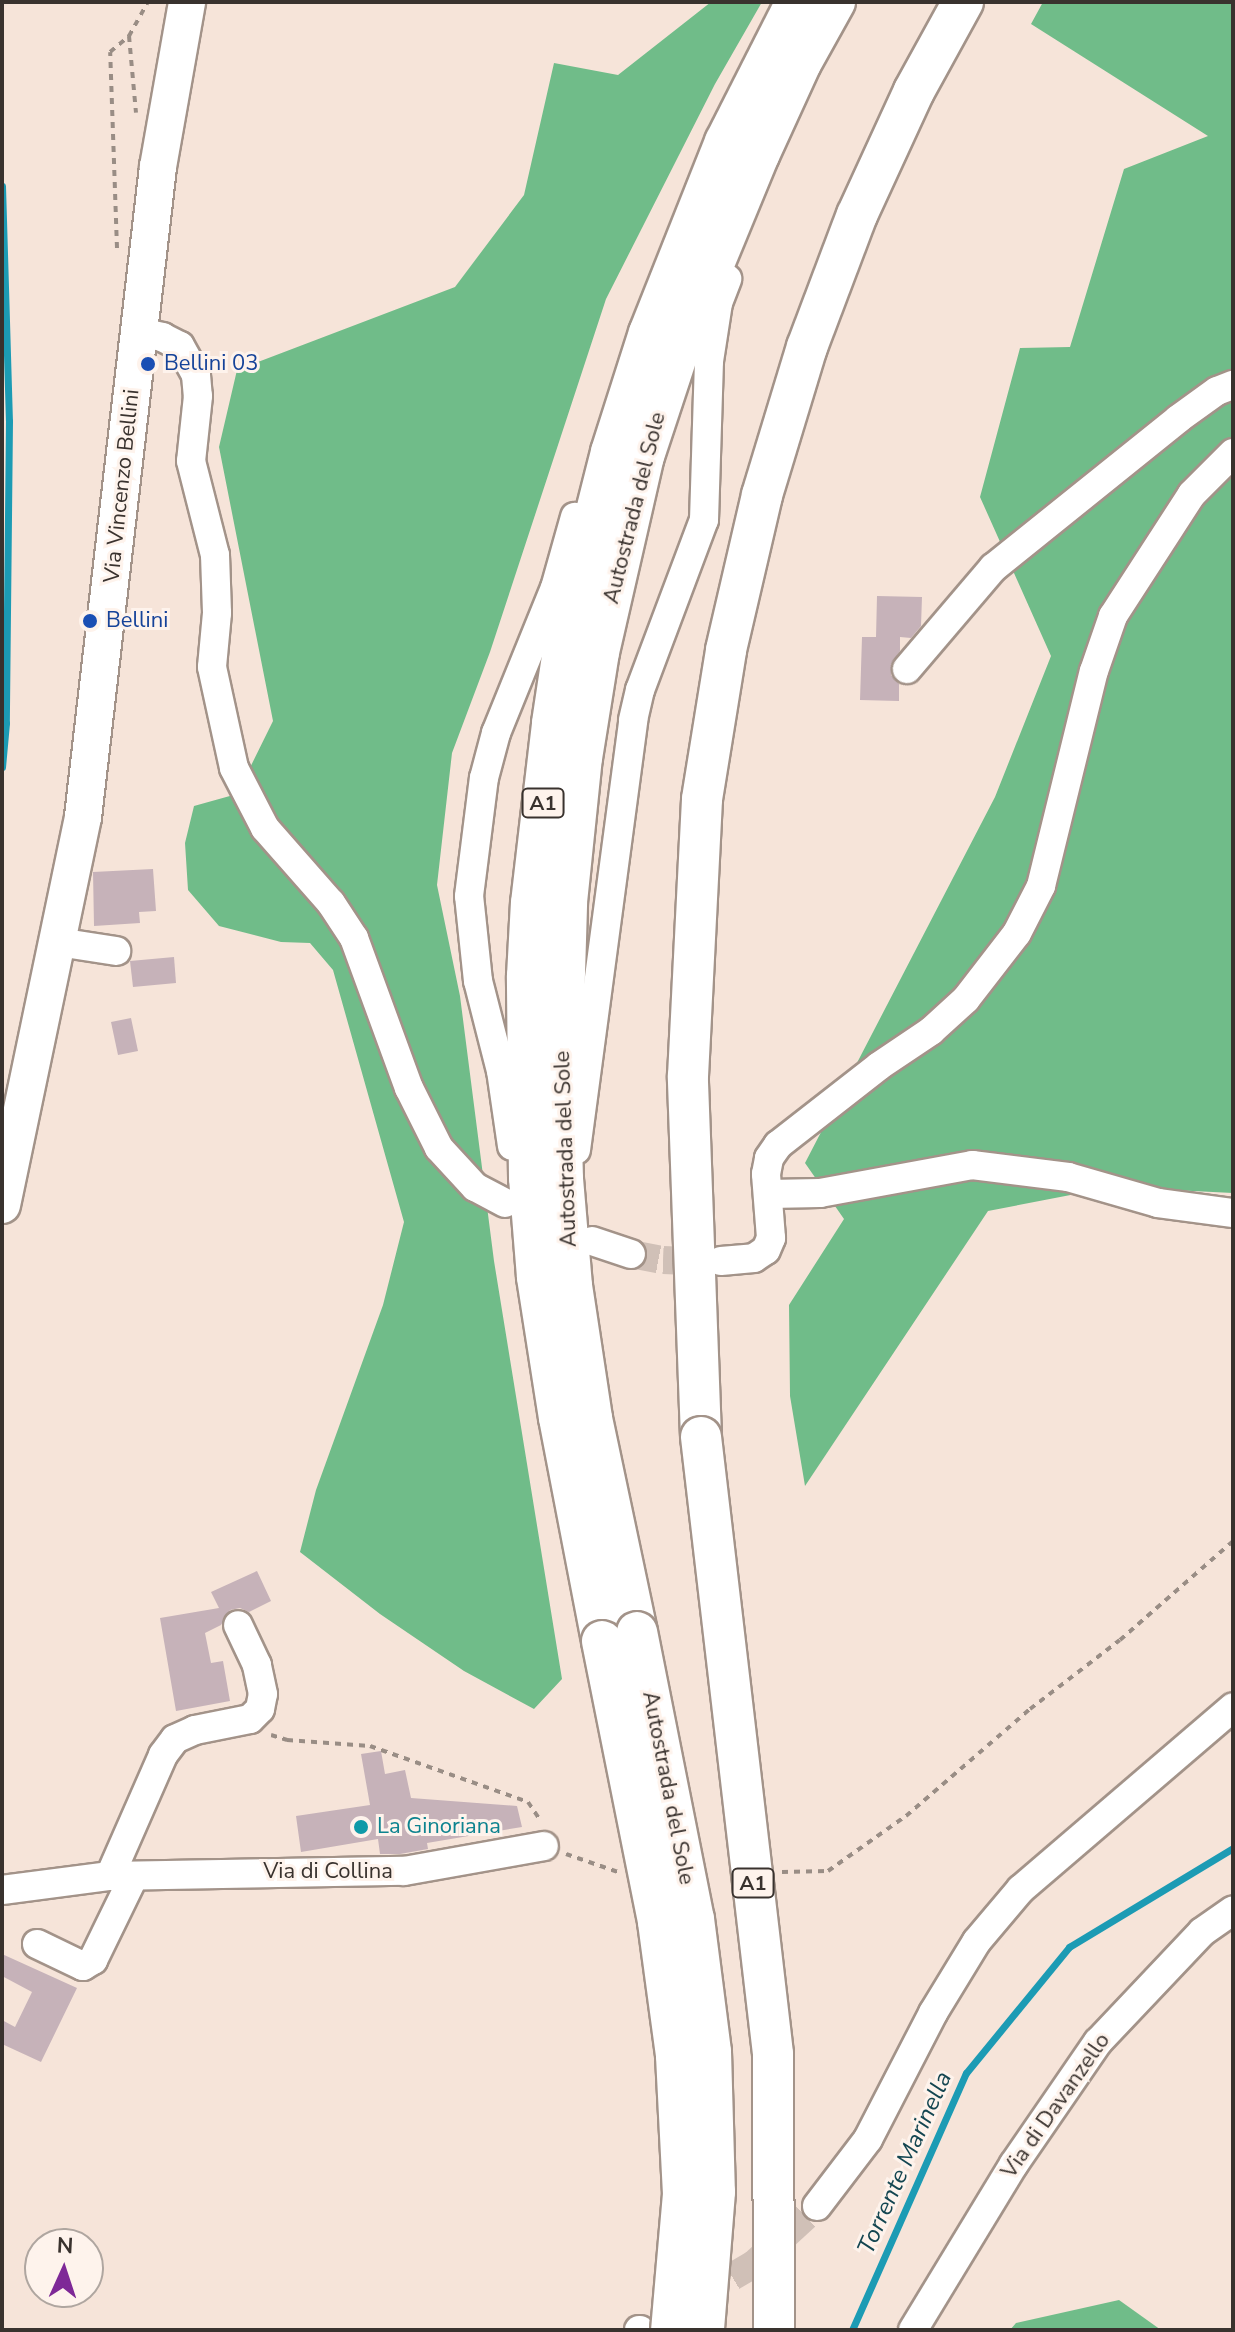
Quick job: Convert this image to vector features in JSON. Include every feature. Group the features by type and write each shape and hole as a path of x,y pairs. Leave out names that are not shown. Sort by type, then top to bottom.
{"highway":[{"name":"Autostrada del Sole","path":"671,2330 683,2194 676,2056 592,1418 579,1231 561,1108 567,902 582,758 599,652 644,456 681,344 759,155 796,2"},
{"name":"Autostrada del Sole","path":"704,2330 715,2192 711,2052 694,1919 559,1418 537,1277 531,1207 527,976 533,888 566,630 611,452 649,333 725,142 784,58 835,2"},
{"name":"A1","path":"774,2330 773,2054 701,1437 688,1076 702,799 726,650 762,495 807,347 857,215 914,91 963,2"}],"main road":[{"name":"Via Vincenzo Bellini","path":"2,1205 83,817 163,136 187,2"}],"street":[{"path":"631,1254 579,1231 633,720 640,690 704,520 713,327 718,303 768,175 784,58"},
{"path":"559,1418 528,1334 511,1124 478,981 470,923 469,896 477,823 496,733 555,588 592,456 646,294 697,168 784,58"},
{"path":"139,332 162,337 180,346 196,375 198,396 191,461 215,555 217,613 212,667 234,768 265,828 331,903 354,938 409,1088 439,1148 475,1187 505,1203"},
{"path":"907,669 972,588 993,568 1178,419 1217,391 1233,385"},
{"path":"721,1261 754,1258 766,1250 771,1238 769,1158 778,1145 879,1066 931,1031 966,999 1017,933 1041,886 1094,671 1113,616 1192,494 1233,453"},
{"path":"58,942 116,951"},
{"path":"769,1194 820,1193 972,1165 1068,1177 1158,1203 1233,1213"},
{"path":"37,1944 83,1966 93,1960 163,1755 175,1739 195,1730 250,1719 260,1709 263,1694 257,1665 238,1625"},
{"path":"817,2206 868,2139 933,2013 977,1941 1021,1889 1233,1707"},
{"name":"Via di Collina","path":"2,1890 122,1876 404,1871 544,1846"},
{"name":"Via di Davanzello","path":"913,2330 1014,2164 1098,2042 1202,1932 1233,1910"}],"path":[{"path":"129,36 137,125 147,133 163,136"}],"green space":[{"path":"711,2 762,2 715,84 606,299 490,652 452,753 437,885 460,996 494,1261 562,1679 534,1709 464,1671 380,1614 300,1552 316,1490 383,1305 404,1222 333,970 310,943 281,942 219,926 188,890 185,843 194,806 237,794 273,721 219,447 237,370 455,287 524,195 554,63 618,75"},
{"path":"1043,2 1233,2 1233,1193 1112,1187 988,1211 805,1486 790,1396 789,1305 844,1219 805,1163 995,797 1051,656 980,497 1020,348 1070,347 1124,169 1208,136 1031,24"},
{"path":"1119,2300 1161,2330 1010,2330 1016,2323"}],"building":[{"path":"877,596 922,597 921,626 911,638 900,637 900,651 891,665 891,675 899,684 899,701 860,700 862,637 876,637"},
{"path":"153,869 156,911 139,912 140,923 94,926 93,872"},
{"path":"174,957 176,983 133,987 130,961"},
{"path":"131,1018 138,1051 118,1055 111,1022"},
{"path":"257,1571 271,1601 249,1612 240,1608 230,1610 221,1625 205,1633 211,1663 223,1661 230,1701 176,1711 160,1618 219,1608 211,1592"},
{"path":"381,1751 385,1774 405,1770 411,1798 517,1806 522,1827 427,1843 428,1849 400,1854 380,1854 378,1839 301,1852 296,1816 370,1805 361,1754"},
{"path":"2,1954 77,1988 41,2062 2,2044 2,2020 15,2027 32,1992 2,1976"}],"waterway":[{"path":"2,186 9,421 6,723 2,767"},
{"name":"Torrente Marinella","path":"852,2330 966,2073 1069,1947 1233,1848"}],"tunnel":[{"path":"631,1254 663,1260 713,1262"},
{"path":"696,2298 754,2264 817,2206"}],"place":[{"name":"Bellini 03","path":"148,364"},
{"name":"Bellini","path":"90,621"},
{"name":"La Ginoriana","path":"361,1827"}]}
